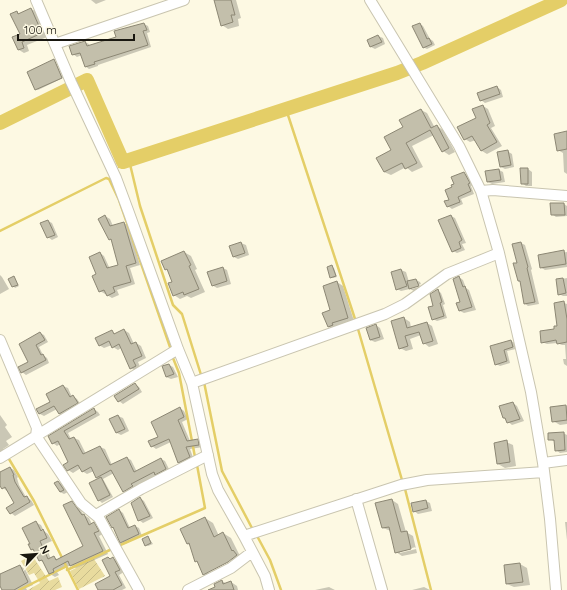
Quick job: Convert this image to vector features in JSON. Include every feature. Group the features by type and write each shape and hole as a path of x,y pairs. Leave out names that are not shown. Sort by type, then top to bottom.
{"street":[{"path":"36,0 73,86 116,178 178,349 200,380 208,455 212,474 218,490 252,534 252,552 269,590"},
{"path":"55,44 184,0"},
{"path":"370,0 459,146 481,191 498,253 531,392 550,518 556,590"},
{"path":"481,191 493,190 567,196"},
{"path":"200,380 385,314 405,304 447,274 498,253"},
{"path":"0,340 37,428 36,436 81,503 99,518 139,590"},
{"path":"0,458 178,349"},
{"path":"96,516 141,489 208,455"},
{"path":"252,534 401,485 427,480 543,467 567,460"},
{"path":"356,499 382,590"},
{"path":"188,590 231,568 252,552"}],"shaded area":[{"path":"32,555 49,581 58,577 62,587 55,590 28,590 40,583 34,573 29,575 21,561"},
{"path":"94,559 105,576 79,589 70,571"}],"building":[{"path":"214,0 231,0 235,15 231,15 233,22 221,26"},
{"path":"31,8 42,33 22,42 24,48 18,50 12,37 20,34 10,14 17,11 18,14"},
{"path":"144,23 147,30 143,31 148,45 94,62 95,64 85,67 80,53 72,55 69,46 85,41 87,46 116,37 114,31"},
{"path":"420,23 427,39 429,38 432,44 423,48 412,26"},
{"path":"378,35 382,42 370,47 367,40"},
{"path":"54,59 62,78 35,90 27,72"},
{"path":"497,86 500,94 480,101 477,93"},
{"path":"483,105 490,123 487,125 497,142 481,151 472,136 464,140 457,127 476,118 472,109"},
{"path":"421,109 431,128 437,125 449,148 442,152 430,130 406,143 417,163 405,169 402,163 384,172 376,158 391,150 384,137 403,127 399,120"},
{"path":"567,131 567,149 557,151 554,134"},
{"path":"508,150 511,165 500,167 497,152"},
{"path":"520,168 528,168 528,184 521,184"},
{"path":"499,169 501,180 487,182 485,171"},
{"path":"464,172 470,183 468,184 471,191 458,197 460,202 447,207 444,201 449,200 445,190 452,187 451,185 454,184 451,177"},
{"path":"550,203 564,203 565,215 551,215"},
{"path":"105,215 110,226 124,222 136,263 126,266 131,282 113,287 115,292 107,296 104,290 99,292 92,276 96,274 89,257 100,252 107,268 118,265 111,239 109,240 98,219"},
{"path":"451,215 462,240 459,242 461,248 452,252 438,220"},
{"path":"48,220 55,235 47,238 40,223"},
{"path":"241,242 245,253 233,257 229,246"},
{"path":"521,242 535,302 524,304 520,281 518,281 513,263 517,263 512,244"},
{"path":"564,250 566,264 540,268 538,255"},
{"path":"184,251 191,265 189,266 199,289 184,295 183,292 173,296 168,283 172,282 167,269 165,270 161,261"},
{"path":"332,265 336,276 330,278 327,267"},
{"path":"223,267 227,281 212,286 207,272"},
{"path":"401,269 407,286 396,290 391,272"},
{"path":"14,276 18,285 12,287 8,279"},
{"path":"459,276 463,287 465,286 472,307 459,311 456,303 460,302 453,279"},
{"path":"563,278 566,293 558,295 556,279"},
{"path":"416,279 419,286 409,289 407,281"},
{"path":"337,281 348,318 332,323 333,325 328,327 322,313 330,310 323,286"},
{"path":"438,289 444,316 432,320 428,307 433,306 430,294"},
{"path":"564,301 567,319 567,342 557,344 556,340 541,343 540,331 554,329 554,326 557,326 554,303"},
{"path":"404,317 407,328 427,322 433,341 423,344 419,332 405,336 408,346 399,349 391,321"},
{"path":"376,324 380,337 370,340 366,328"},
{"path":"124,329 131,344 136,342 142,356 133,360 136,366 130,369 119,344 112,348 109,341 99,346 95,338 112,330 114,334"},
{"path":"40,332 45,340 36,345 41,355 43,354 46,360 21,373 18,367 28,362 19,344"},
{"path":"511,340 513,347 504,350 507,361 495,365 490,346"},
{"path":"169,364 174,374 166,377 162,366"},
{"path":"135,383 139,389 118,402 114,396"},
{"path":"63,385 70,397 73,395 78,403 59,414 54,406 39,414 36,409 50,402 46,394"},
{"path":"513,402 520,419 507,423 505,418 503,418 499,406"},
{"path":"566,405 567,420 552,422 550,407"},
{"path":"180,407 184,417 178,420 187,441 198,439 199,445 186,447 190,457 178,463 169,439 151,447 148,441 158,437 151,422"},
{"path":"94,408 96,413 64,431 69,439 74,437 83,454 100,446 110,465 127,457 134,472 161,458 166,469 155,475 154,472 131,484 133,486 123,492 111,470 96,478 91,467 82,472 78,465 67,471 63,465 68,462 58,441 52,444 48,436"},
{"path":"118,415 125,429 116,433 109,419"},
{"path":"564,432 565,450 555,451 554,440 548,440 548,433"},
{"path":"507,440 510,462 497,464 494,443"},
{"path":"10,467 14,475 15,482 24,497 27,496 30,502 10,514 6,508 14,503 5,487 2,489 0,486 0,472"},
{"path":"101,477 110,495 98,501 89,483"},
{"path":"58,481 64,490 60,492 54,483"},
{"path":"140,497 150,516 138,521 131,503"},
{"path":"392,499 401,532 407,531 411,549 395,553 389,527 382,528 375,503"},
{"path":"426,500 428,508 413,512 411,503"},
{"path":"72,501 82,515 84,514 89,525 94,522 99,531 94,533 103,551 70,566 68,561 53,569 54,572 49,574 42,560 39,561 33,549 31,550 28,544 30,544 22,528 36,521 41,531 43,529 47,538 40,541 48,559 54,556 56,560 83,546 63,505"},
{"path":"119,509 128,528 135,525 139,534 120,543 113,527 112,528 106,517"},
{"path":"205,517 214,537 223,532 232,551 233,550 237,555 228,562 203,575 197,561 195,562 189,543 187,544 180,529"},
{"path":"148,536 151,543 145,546 142,539"},
{"path":"108,557 110,559 113,557 120,570 115,572 122,585 113,590 98,590 95,584 110,576 102,560"},
{"path":"520,563 523,582 506,584 504,565"},
{"path":"20,565 28,582 14,590 2,590 0,586 0,574"},
{"path":"222,580 223,584 231,581 234,590 208,590 215,587 214,584"}],"waterway":[{"path":"0,123 87,80 123,162 397,73 561,0"},
{"path":"286,109 355,319"},
{"path":"129,160 140,206 173,305 182,314 202,378"},
{"path":"119,167 123,162"},
{"path":"0,231 106,178 109,179 119,200 170,347"},
{"path":"358,329 402,480"},
{"path":"173,358 179,373 195,457"},
{"path":"204,382 222,471 253,530"},
{"path":"9,459 34,501 78,590"},
{"path":"118,546 205,508 197,465"},
{"path":"405,489 431,590"},
{"path":"256,534 270,560 281,590"},
{"path":"67,570 112,549"},
{"path":"19,590 65,567"}]}
